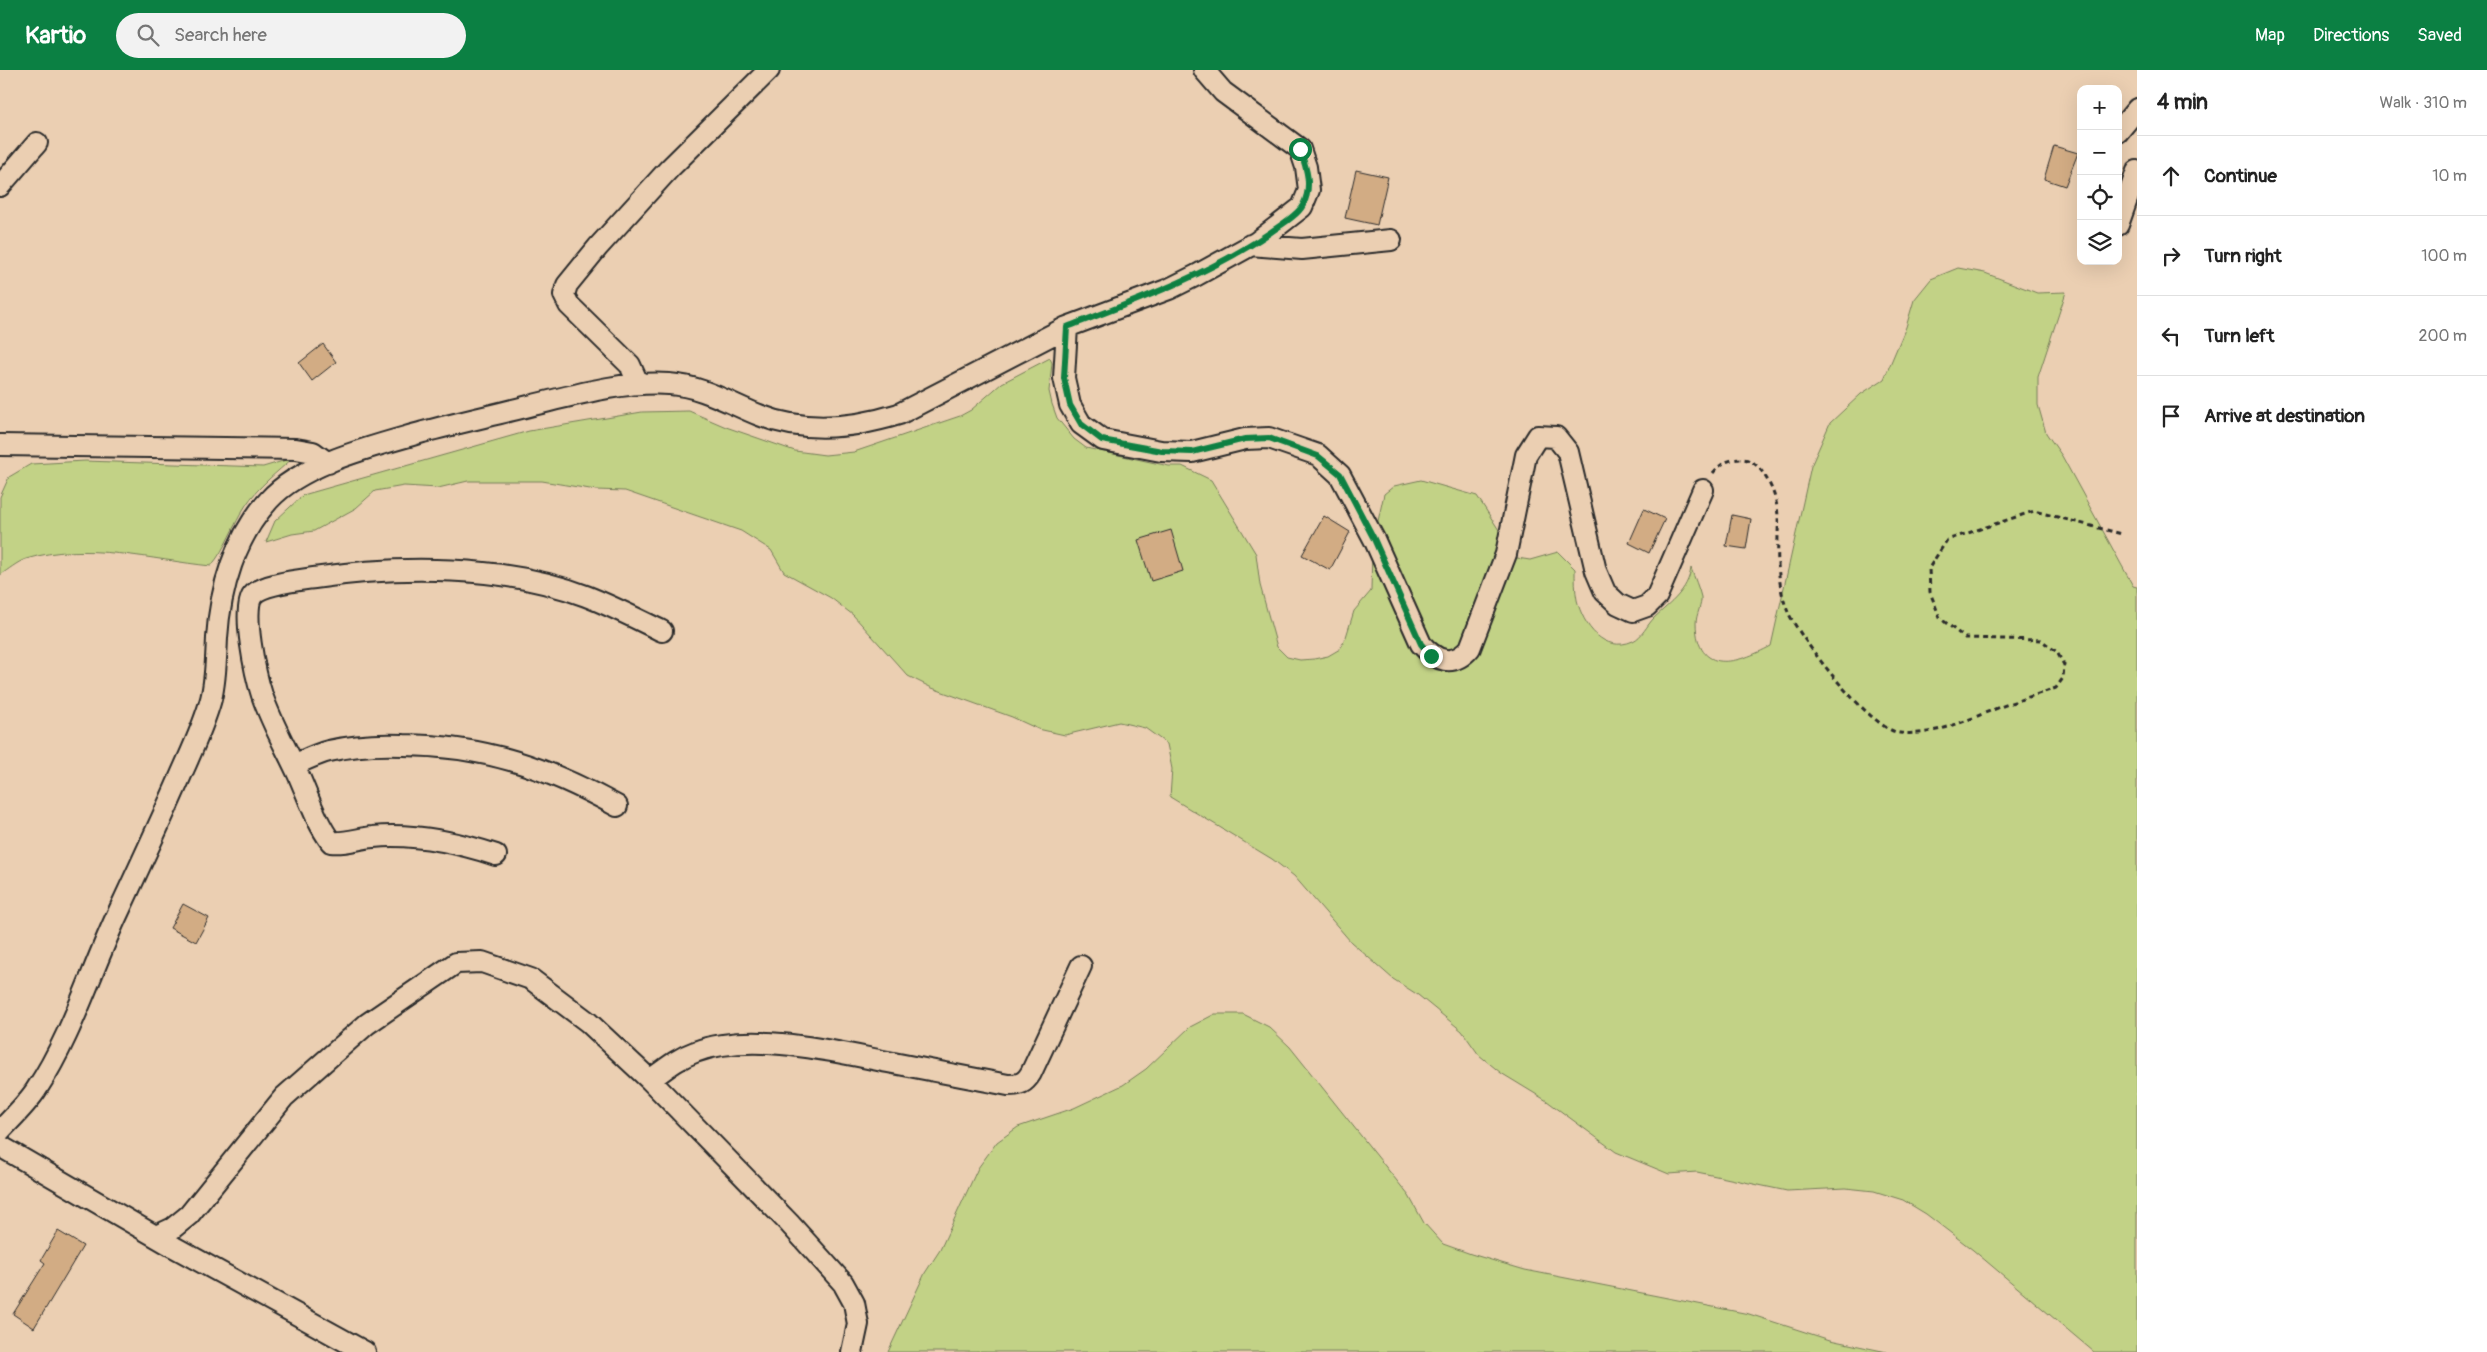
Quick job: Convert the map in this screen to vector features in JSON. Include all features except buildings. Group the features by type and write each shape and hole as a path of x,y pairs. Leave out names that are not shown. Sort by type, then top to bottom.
{"street":[{"path":"638,383 630,365 569,305 564,296 567,285 598,247 669,169 769,70"},
{"path":"0,1131 34,1094 48,1071 177,785 212,696 221,599 226,577 252,522 269,500 302,474 328,462 424,432 581,393 638,383 673,384 705,391 761,416 789,424 845,427 874,422 899,414 1067,327 1168,289 1224,262 1283,224 1302,207 1309,190 1306,167 1300,149 1223,92 1204,70"},
{"path":"2120,130 2137,109"},
{"path":"0,186 36,143"},
{"path":"2120,220 2137,171"},
{"path":"1250,246 1302,248 1392,240"},
{"path":"1067,327 1064,378 1070,405 1081,424 1102,440 1162,451 1192,452 1245,439 1269,438 1318,456 1340,474 1374,539 1421,644 1431,656 1447,661 1464,656 1470,648 1506,554 1526,455 1538,436 1556,437 1568,452 1596,571 1605,592 1618,604 1633,610 1647,606 1657,596 1703,490"},
{"path":"0,445 296,449 312,452 328,462"},
{"path":"496,855 443,840 404,836 372,836 339,843 331,842 262,696 249,635 249,603 253,595 260,590 288,582 353,572 417,569 480,573 537,582 586,596 662,631"},
{"path":"217,634 249,635"},
{"path":"294,765 328,751 370,744 462,748 509,758 553,773 617,806"},
{"path":"156,1236 173,1228 189,1215 284,1097 367,1024 456,963 482,962 531,979 588,1022 650,1080 789,1223 843,1283 854,1303 858,1324 852,1352"},
{"path":"650,1080 679,1059 697,1051 724,1045 773,1043 819,1048 1018,1086 1026,1081 1031,1073 1081,966"},
{"path":"0,1146 156,1236 365,1352"}],"path":[{"path":"1703,490 1713,472 1724,462 1733,459 1746,459 1757,465 1771,485 1776,500 1780,532 1778,564 1782,590 1789,613 1845,691 1872,717 1898,733 1928,732 1957,725 2056,688 2063,678 2064,664 2057,652 2041,640 1965,638 1940,618 1930,592 1929,568 1947,540 2034,511 2122,534"}],"green space":[{"path":"1958,268 1985,273 2037,293 2066,292 2038,377 2038,405 2046,433 2062,456 2133,586 2137,587 2137,1352 2094,1352 1973,1250 1926,1214 1903,1200 1874,1191 1846,1188 1787,1191 1697,1172 1669,1174 1616,1152 1547,1101 1501,1073 1479,1055 1462,1031 1418,995 1393,979 1351,942 1294,876 1272,859 1170,797 1172,769 1167,744 1145,728 1119,722 1065,735 1038,729 1012,717 932,688 908,676 853,615 831,598 784,572 771,550 741,531 625,491 596,490 542,481 468,481 438,488 404,486 375,491 356,508 314,531 292,534 266,542 275,521 303,495 529,431 642,412 689,411 726,427 795,451 825,455 854,452 960,416 971,410 1002,383 1050,358 1052,363 1049,391 1052,404 1057,418 1074,439 1086,448 1169,466 1182,466 1211,480 1256,554 1260,585 1277,647 1287,657 1300,660 1314,659 1328,656 1340,649 1354,611 1371,591 1372,548 1384,494 1394,486 1421,480 1477,496 1517,558 1530,560 1558,552 1575,569 1577,600 1584,619 1596,635 1613,644 1623,644 1639,637 1654,618 1682,590 1691,568 1701,597 1696,623 1698,640 1703,651 1711,658 1721,661 1733,661 1771,646 1811,466 1830,423 1861,394 1884,379 1906,327 1914,300 1931,279"},
{"path":"293,458 251,498 221,552 211,566 118,553 72,552 48,554 26,559 0,575 0,497 9,477 31,464 85,461 263,467"},
{"path":"1215,1014 1243,1014 1269,1027 1290,1047 1409,1196 1424,1223 1443,1244 1525,1270 1749,1314 1830,1340 1887,1352 888,1352 925,1273 940,1250 978,1168 997,1142 1018,1127 1074,1108 1123,1085 1146,1069 1190,1027"}],"route":[{"path":"1300,149 1306,167 1309,190 1302,207 1283,224 1224,262 1168,289 1067,327 1064,378 1070,405 1081,424 1102,440 1162,451 1192,452 1245,439 1269,438 1291,444 1318,456 1340,474 1374,539 1421,644 1431,656"}]}
